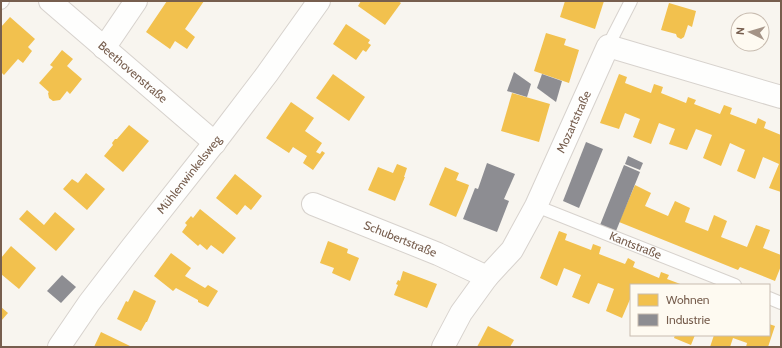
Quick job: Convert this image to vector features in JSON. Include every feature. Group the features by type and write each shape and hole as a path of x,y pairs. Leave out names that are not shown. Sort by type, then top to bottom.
{"street":[{"name":"Beethovenstraße","path":"50,1 215,143"},
{"path":"104,48 136,1"},
{"name":"Mühlenwinkelsweg","path":"59,347 89,303 215,143 319,1"},
{"path":"608,46 781,97"},
{"name":"Mozartstraße","path":"443,347 461,313 487,278 512,250 536,206 608,46"},
{"name":"Schubertstraße","path":"313,204 438,254 487,278"}],"lane":[{"path":"608,46 631,1"},
{"name":"Kantstraße","path":"536,206 732,284"},
{"path":"770,298 781,303"}],"building: Wohnen":[{"path":"167,1 204,1 185,29 195,37 187,49 175,41 170,49 146,32"},
{"path":"361,1 398,1 401,3 385,25 358,6"},
{"path":"565,1 604,1 595,29 560,17"},
{"path":"669,3 696,11 692,27 688,25 684,37 681,39 677,37 676,34 661,30"},
{"path":"10,17 35,39 28,47 32,51 23,63 18,59 4,75 1,72 1,27"},
{"path":"346,24 370,40 368,43 371,45 366,52 363,50 356,60 333,44"},
{"path":"546,33 566,39 564,45 579,50 569,83 534,71"},
{"path":"62,50 73,59 67,66 82,79 70,94 67,91 60,100 53,101 49,98 49,92 39,83 53,67 50,65"},
{"path":"333,74 365,97 349,121 316,98"},
{"path":"619,74 627,77 625,83 651,93 654,84 663,87 661,93 686,103 688,97 696,100 694,104 720,114 724,105 732,108 730,114 756,124 758,118 766,122 764,128 781,135 781,192 769,188 779,164 763,157 755,179 737,171 745,150 730,143 721,166 703,158 712,135 696,129 687,150 669,144 675,129 659,123 651,144 633,137 640,119 625,113 619,129 600,123"},
{"path":"512,93 550,104 539,142 501,131"},
{"path":"291,102 314,118 305,131 322,143 316,152 320,154 322,151 325,153 313,170 303,163 307,156 293,147 289,153 266,138"},
{"path":"129,125 149,141 123,172 104,156 113,145 112,143 115,139 117,139"},
{"path":"397,164 407,168 395,201 368,190 378,167 393,173"},
{"path":"445,167 459,173 456,180 469,185 456,217 429,205"},
{"path":"86,173 105,189 87,210 63,189 72,179 78,183"},
{"path":"235,174 262,196 251,210 245,205 237,215 216,198"},
{"path":"635,185 651,193 645,206 668,216 675,201 690,208 685,222 708,231 714,215 727,221 721,237 747,247 756,225 770,230 763,248 781,255 781,266 775,281 740,267 738,270 619,222"},
{"path":"200,209 236,238 223,254 211,245 207,250 200,244 198,246 182,232 187,225 185,223 191,216 193,218"},
{"path":"27,210 44,225 55,212 75,229 56,251 19,219"},
{"path":"559,231 567,234 565,240 591,250 593,244 601,247 599,254 625,264 628,258 635,262 633,267 659,278 661,272 669,275 667,279 680,284 630,284 630,299 622,318 606,311 614,289 598,283 589,304 572,297 581,275 564,268 557,286 540,278"},
{"path":"328,241 348,249 347,253 359,258 350,281 332,273 334,268 320,263"},
{"path":"11,246 36,268 19,289 1,274 1,258"},
{"path":"171,253 191,268 185,276 205,288 208,285 218,291 208,307 176,288 173,291 154,276"},
{"path":"403,271 437,284 427,308 394,295 398,285 396,284 398,280 400,281"},
{"path":"134,290 156,301 147,322 141,331 117,319 126,301 128,302"},
{"path":"1,307 8,313 1,321"},
{"path":"770,324 775,326 768,347 746,347 747,343 733,338 730,347 710,347 714,336 770,336"},
{"path":"488,326 514,340 510,347 477,347"},
{"path":"101,332 130,346 130,347 94,347"},
{"path":"675,336 695,336 691,345 674,338"}],"building: Industrie":[{"path":"514,72 531,84 527,97 507,91"},
{"path":"542,74 562,81 556,102 537,88"},
{"path":"586,142 603,149 579,208 563,201"},
{"path":"628,156 643,163 640,170 625,164"},
{"path":"487,163 515,174 504,199 509,201 497,232 463,219 475,188 478,189"},
{"path":"624,165 640,172 616,231 600,225"},
{"path":"62,275 76,287 61,303 47,291"}]}
